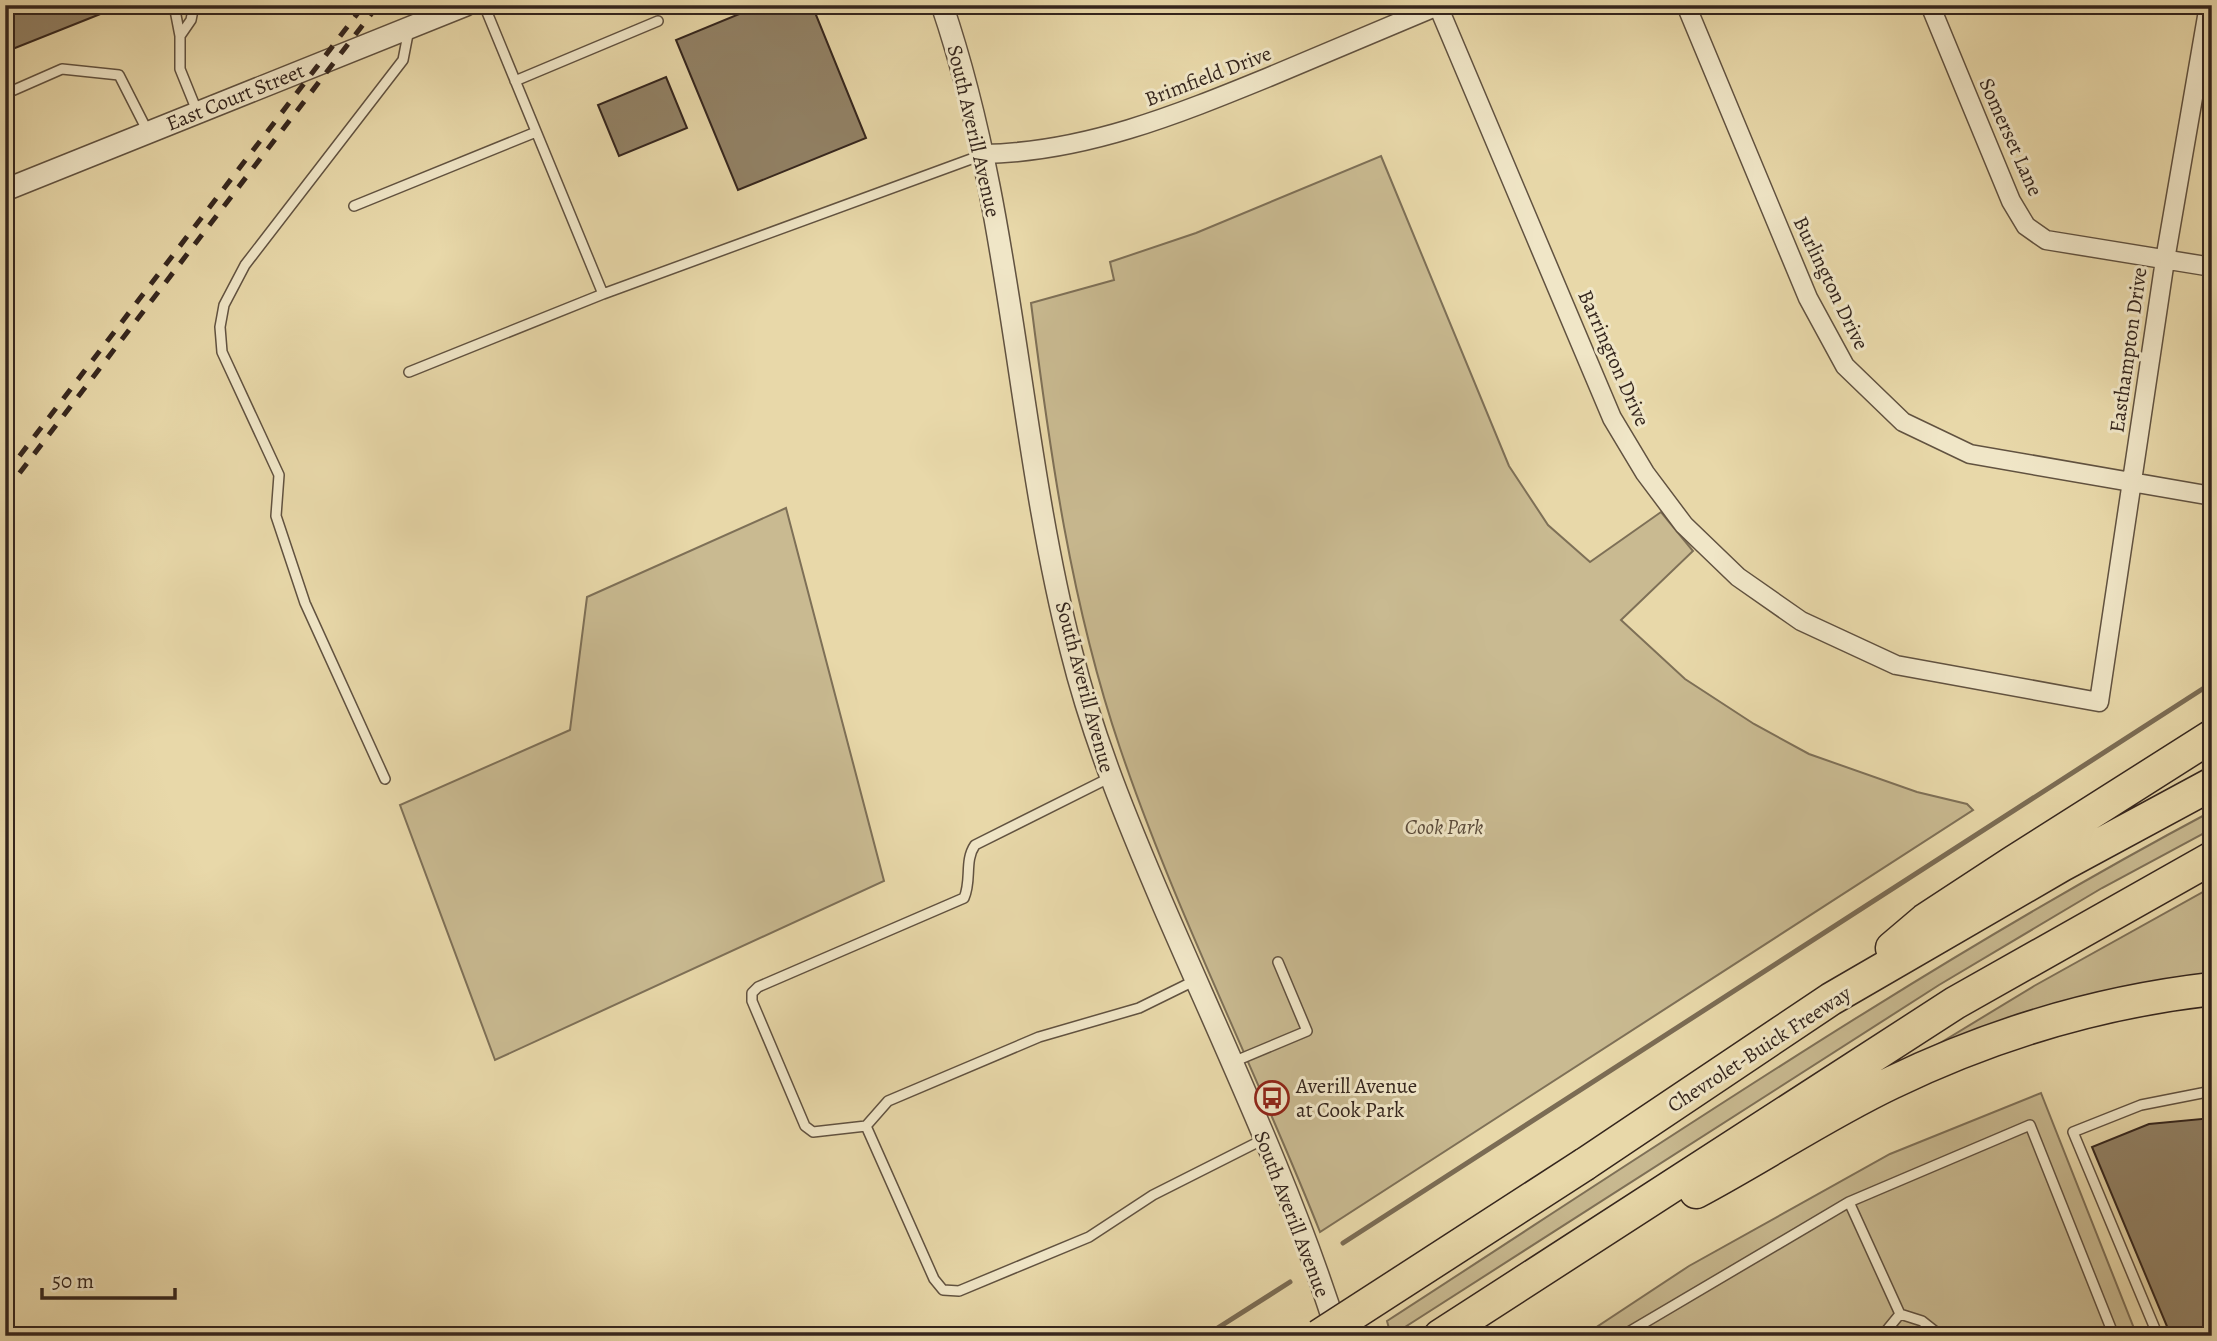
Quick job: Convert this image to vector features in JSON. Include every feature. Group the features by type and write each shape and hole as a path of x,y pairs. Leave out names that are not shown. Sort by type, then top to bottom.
{"highway":[{"path":"1831,999 1925,920 2212,736"},
{"name":"Chevrolet-Buick Freeway","path":"1319,1336 1585,1164 1831,999 2062,865 2212,784"},
{"path":"1440,1336 1955,1003 2212,858"},
{"path":"1474,1314 1852,1104 1941,1060 2004,1035 2068,1016 2139,999 2212,989"}],"street":[{"name":"East Court Street","path":"5,190 466,5"},
{"name":"South Averill Avenue","path":"942,5 984,154 1056,577 1071,650 1109,778 1264,1139 1322,1284 1338,1336"},
{"name":"Burlington Drive","path":"1686,5 1808,298 1845,366 1903,422 1970,454 2212,496"},
{"name":"Somerset Lane","path":"1930,5 2011,201 2026,226 2046,240 2212,267"},
{"name":"Easthampton Drive","path":"2099,702 2165,260 2209,5"},
{"name":"Brimfield Drive","path":"984,154 1021,153 1064,147 1175,116 1439,6"},
{"name":"Barrington Drive","path":"1439,6 1612,418 1645,473 1684,525 1738,577 1801,621 1896,665 2099,702"}],"lane":[{"path":"174,5 180,36 180,69 198,112"},
{"path":"180,36 191,20 194,5"},
{"path":"484,5 603,294"},
{"path":"515,80 658,21"},
{"path":"385,779 305,603 276,516 279,475 222,352 220,327 224,305 245,265 403,60 410,28"},
{"path":"5,94 62,69 119,75 148,132"},
{"path":"354,206 536,132"},
{"path":"409,372 603,294 984,154"},
{"path":"1109,778 975,845 969,854 968,889 964,898 758,987 752,993 752,1001 806,1126 813,1132 866,1126 888,1101 1039,1037 1139,1008 1196,980"},
{"path":"1231,1063 1307,1031 1278,962"},
{"path":"2158,1336 2073,1132 2141,1105 2212,1091"},
{"path":"1622,1336 1850,1202 2030,1125 2114,1336"},
{"path":"866,1126 934,1279 943,1290 959,1291 1089,1237 1153,1195 1264,1139"},
{"path":"1850,1202 1900,1314 1922,1321 1941,1336"},
{"path":"1882,1336 1900,1314"}],"green space":[{"name":"Cook Park","path":"1381,156 1509,466 1548,525 1590,562 1661,512 1693,551 1621,620 1685,679 1754,724 1809,754 1917,792 1967,804 1973,810 1320,1232 1166,870 1142,810 1103,694 1064,528 1031,303 1114,280 1110,262 1196,233"},
{"path":"786,508 884,881 495,1060 400,805 570,730 587,597"},
{"path":"2212,811 2212,829 2102,888 1939,985 1391,1336 1387,1321 1692,1122 2001,930"},
{"path":"2212,887 2212,979 1932,1048 2034,986"},
{"path":"2041,1093 2137,1336 1583,1336 1689,1266 1890,1154"}],"building":[{"path":"5,5 123,5 5,52"},
{"path":"761,5 812,5 866,138 738,190 676,40"},
{"path":"666,77 687,128 619,156 598,105"},
{"path":"2212,1118 2212,1336 2171,1336 2092,1147 2149,1124"}],"waterway":[{"path":"1343,1243 2204,688"},
{"path":"1205,1336 1290,1282"}],"railway":[{"path":"5,475 364,5"},
{"path":"5,492 378,5"}],"place":[{"name":"Averill Avenue at Cook Park","path":"1272,1098"}]}
